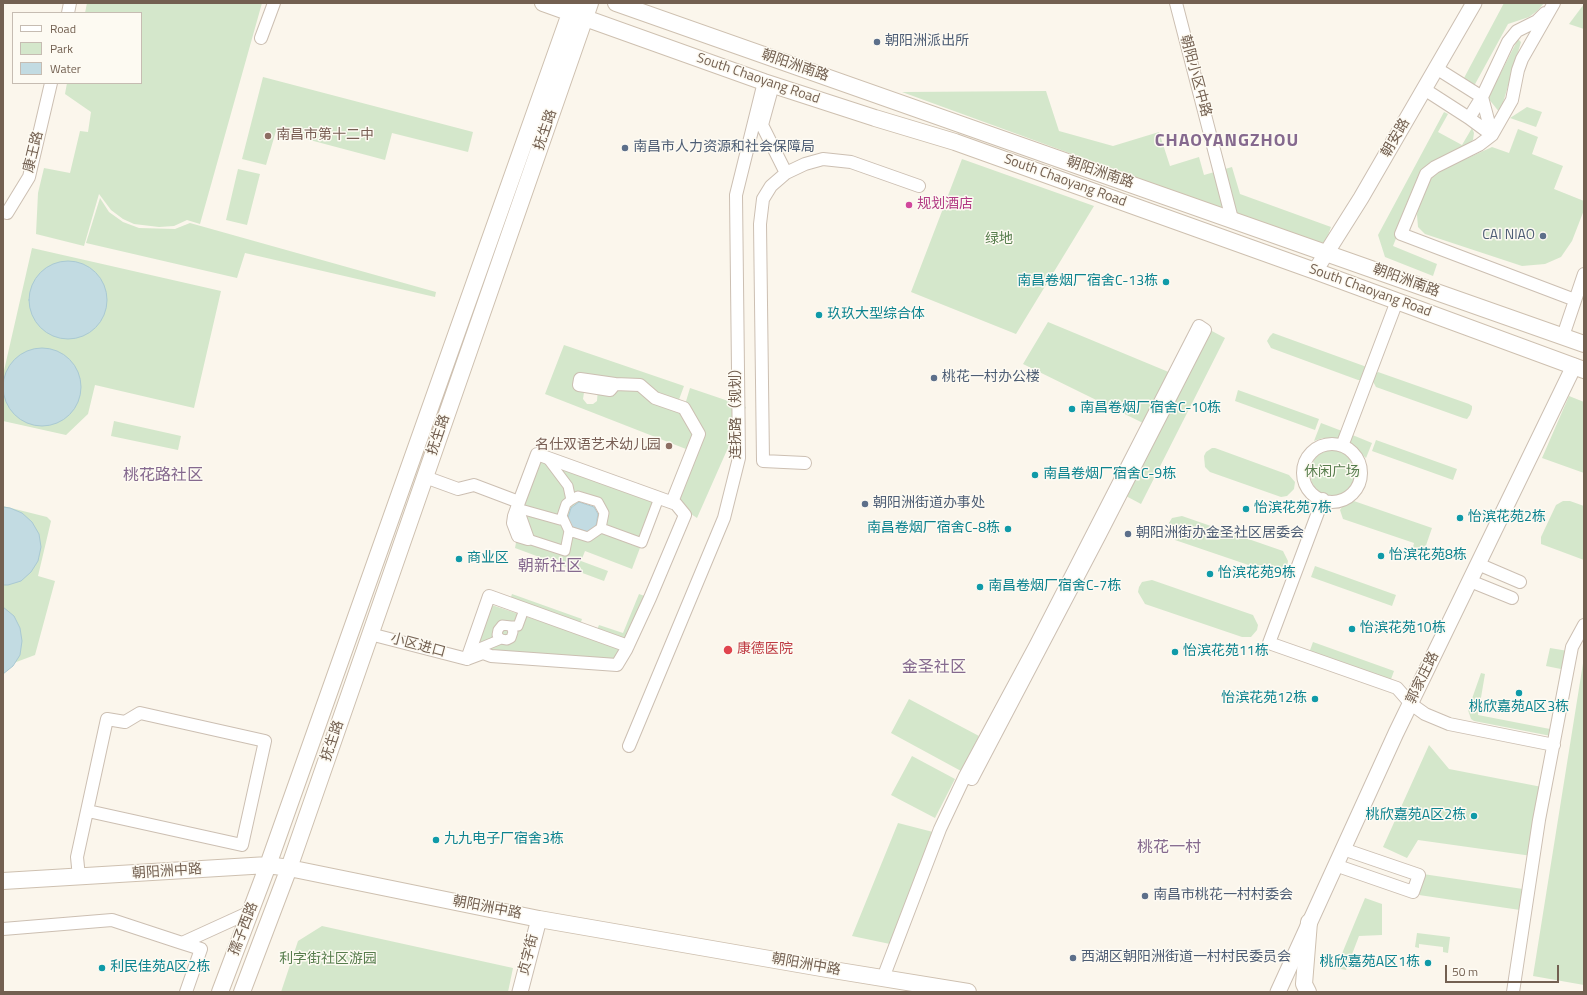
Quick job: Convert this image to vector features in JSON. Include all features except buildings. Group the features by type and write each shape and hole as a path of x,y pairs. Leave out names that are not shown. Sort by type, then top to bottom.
{"main road":[{"name":"South Chaoyang Road","path":"543,3 576,12 768,83 955,142 1315,270 1579,368"},
{"name":"抚生路","path":"268,865 576,12 590,3"},
{"name":"朝阳洲南路","path":"616,3 1584,344"},
{"name":"抚生路","path":"289,868 425,477 576,12"},
{"name":"朝阳洲中路","path":"3,881 268,865 539,919 966,992"},
{"name":"孺子西路","path":"220,992 268,865"},
{"name":"孺子西路","path":"242,992 289,868"},
{"path":"1308,992 1304,984 1309,922"}],"street":[{"path":"262,38 274,3"},
{"name":"朝阳小区中路","path":"1176,3 1232,219"},
{"name":"朝安路","path":"1315,270 1361,198 1474,3"},
{"path":"1469,118 1482,97 1508,42 1517,31 1537,21 1554,3"},
{"path":"1554,3 1522,59 1518,70 1512,100 1492,135 1468,152 1435,167 1426,174 1401,234 1575,300"},
{"path":"1436,68 1482,97 1492,135"},
{"path":"768,83 762,125 786,173"},
{"name":"连抚路（规划）","path":"629,746 724,518 739,458 736,196 768,83"},
{"name":"康王路","path":"3,212 7,213 29,177 51,84"},
{"path":"1424,89 1492,135"},
{"path":"805,463 763,461 760,224 763,199 771,186 786,173 805,164 823,159 851,162 919,186"},
{"path":"1563,336 1584,274"},
{"path":"1342,446 1397,301"},
{"path":"883,978 940,829 964,776 1036,644 1199,326 1206,330 1104,528 972,779 964,776"},
{"name":"郭家庄路","path":"1278,992 1335,865 1470,580 1579,368"},
{"path":"615,384 640,385 655,398 684,408 699,434 672,502"},
{"path":"1332,444 1342,446 1350,450 1358,461 1361,475 1359,484 1354,492 1347,498 1338,501 1323,500 1312,493 1306,485 1304,466 1314,450 1332,444"},
{"path":"480,656 489,596 628,646 685,515 676,504 672,502 542,456"},
{"path":"542,456 568,486 571,500"},
{"path":"542,456 518,505 513,523 518,536 565,551 569,531 562,516"},
{"path":"425,477 458,489 474,485 518,505 560,520 566,504 578,496 598,502 604,513 601,528 588,537 569,531"},
{"path":"601,528 642,543 659,498"},
{"path":"1323,500 1269,643 1397,688 1411,704 1426,714 1449,724 1554,745"},
{"path":"1478,564 1520,582"},
{"path":"1470,580 1512,598"},
{"path":"480,656 477,649 501,639 507,640 512,638 513,632 511,626 518,626 522,615"},
{"path":"1513,992 1539,820 1572,647 1584,625"},
{"name":"小区进口","path":"370,634 450,655 618,665 628,646"},
{"path":"79,877 77,857 107,719 125,722 140,712 265,741 242,845 88,811"},
{"path":"1335,865 1413,892 1419,875 1343,849"},
{"path":"182,943 250,912"},
{"name":"贞字街","path":"520,992 539,919"},
{"path":"3,928 112,920 201,949 186,992"}],"green space":[{"path":"87,3 262,3 200,224 187,220 174,226 159,227 134,224 123,219 111,210 99,194 84,246 36,234 38,193 44,168 70,173 80,131 88,132 91,112 65,94 67,84 142,84 142,12 85,12"},
{"path":"1504,3 1544,3 1529,17 1508,24 1474,86 1464,78"},
{"path":"1584,4 1584,29 1569,24"},
{"path":"1518,39 1521,42 1500,113 1488,98"},
{"path":"263,77 473,132 468,152 392,133 385,160 276,131 266,165 242,159"},
{"path":"1046,91 1059,131 1113,146 1159,132 1170,166 1199,157 1204,175 1232,167 1240,194 1331,227 1324,246 902,92"},
{"path":"1527,107 1542,112 1536,127 1510,118"},
{"path":"1444,112 1448,114 1438,132 1462,145 1472,128 1474,133 1473,140 1464,147 1424,169 1393,246 1437,264 1433,276 1385,257 1378,235"},
{"path":"1518,129 1538,137 1532,154 1563,166 1554,189 1584,201 1584,210 1572,241 1561,257 1545,264 1522,266 1425,234 1418,227 1417,215 1418,205 1430,175 1492,147 1509,153"},
{"name":"绿地","path":"962,159 1094,206 1016,334 911,292"},
{"path":"238,169 260,174 247,225 226,220"},
{"path":"100,198 109,212 123,222 139,228 175,229 190,223 436,292 435,297 245,253 237,278 86,243"},
{"path":"32,248 221,291 194,408 95,385 88,414 66,435 3,421 3,375"},
{"path":"1048,322 1171,373 1145,424 1023,364"},
{"path":"1210,330 1225,338 1141,504 1126,496"},
{"path":"1273,333 1367,367 1362,380 1358,380 1271,348 1267,341"},
{"path":"564,345 684,386 677,405 684,408 690,388 746,407 697,518 676,504 659,498 632,569 585,551 581,561 608,571 604,581 515,548 522,510 542,456 652,495 654,489 669,495 686,449 545,394","holes":["585,386 598,388 597,401 593,404 587,404 583,399","578,496 598,502 604,513 601,528 588,537 570,531 572,527 568,518 571,508 579,502"]},
{"path":"1378,372 1469,404 1472,406 1470,415 1467,419 1463,418 1376,387 1372,380 1374,375"},
{"path":"1238,390 1319,419 1315,430 1235,401"},
{"path":"1569,396 1584,402 1584,473 1542,458"},
{"path":"114,421 181,436 178,450 111,436"},
{"path":"1321,423 1342,431 1339,438 1323,438 1314,441"},
{"path":"1350,434 1372,443 1366,458 1347,442"},
{"path":"1376,440 1457,469 1453,480 1372,451"},
{"path":"1212,448 1289,475 1295,482 1294,489 1287,496 1281,497 1210,472 1205,467 1204,456 1206,452"},
{"name":"休闲广场","path":"1328,450 1338,450 1346,454 1352,460 1356,468 1356,478 1352,486 1346,492 1338,496 1328,496 1320,492 1314,486 1310,478 1310,468 1314,460 1320,454"},
{"path":"1351,500 1432,528 1423,554 1412,551 1414,543 1343,519 1340,510 1346,501"},
{"path":"1563,501 1570,501 1584,506 1584,560 1541,544 1541,537 1556,505"},
{"path":"3,506 47,517 51,521 38,576 55,581 35,655 3,667"},
{"path":"1182,516 1283,551 1288,561 1287,566 1281,573 1272,573 1175,540 1169,532 1169,523 1172,518"},
{"path":"1315,566 1396,595 1392,606 1311,577"},
{"path":"1152,580 1253,615 1258,625 1257,630 1251,637 1242,637 1145,604 1138,592 1139,587 1142,582"},
{"path":"512,594 582,619 579,628 509,603"},
{"path":"639,594 650,598 628,646 595,634 599,625 623,633"},
{"path":"486,603 626,650 617,665 477,649"},
{"path":"1313,642 1394,671 1390,682 1309,653"},
{"path":"1550,648 1568,651 1551,736 1474,721 1471,719 1468,710 1481,673 1485,674 1478,715 1550,729 1561,669 1546,666"},
{"path":"1584,657 1584,985 1533,976"},
{"path":"909,699 979,736 961,771 891,733"},
{"path":"1429,745 1449,769 1542,787 1532,856 1418,840 1407,858 1383,847"},
{"path":"912,756 955,779 935,818 891,795"},
{"path":"898,823 933,832 890,944 852,936"},
{"path":"1423,874 1523,889 1520,910 1419,895"},
{"path":"1365,898 1382,904 1382,935 1359,936 1346,970 1336,968"},
{"name":"利字街社区游园","path":"322,926 513,968 508,992 281,992 298,941"},
{"path":"1417,933 1450,937 1448,953 1443,952 1443,947 1419,944 1419,948 1415,947"}],"water":[{"path":"68,261 83,264 96,272 104,285 107,300 104,315 96,328 83,336 68,339 53,336 40,328 32,315 29,300 32,285 40,272 53,264"},
{"path":"42,348 57,351 70,359 78,372 81,387 78,402 70,415 57,423 42,426 27,423 14,415 6,402 3,387 6,372 14,359 27,351"},
{"path":"579,502 594,507 598,514 596,526 588,532 572,527 568,518 571,508"},
{"path":"3,507 22,513 32,522 39,534 41,547 38,561 31,572 21,581 8,585 3,585"},
{"path":"3,607 14,616 20,628 22,641 20,655 13,666 3,674"}],"place":[{"name":"朝阳洲派出所","path":"877,42"},
{"name":"南昌市第十二中","path":"268,136"},
{"name":"南昌市人力资源和社会保障局","path":"625,148"},
{"name":"规划酒店","path":"909,205"},
{"name":"CAI NIAO","path":"1543,236"},
{"name":"南昌卷烟厂宿舍C-13栋","path":"1166,282"},
{"name":"玖玖大型综合体","path":"819,315"},
{"name":"桃花一村办公楼","path":"934,378"},
{"name":"南昌卷烟厂宿舍C-10栋","path":"1072,409"},
{"name":"名仕双语艺术幼儿园","path":"669,446"},
{"name":"南昌卷烟厂宿舍C-9栋","path":"1035,475"},
{"name":"朝阳洲街道办事处","path":"865,504"},
{"name":"怡滨花苑7栋","path":"1246,509"},
{"name":"怡滨花苑2栋","path":"1460,518"},
{"name":"南昌卷烟厂宿舍C-8栋","path":"1008,529"},
{"name":"朝阳洲街办金圣社区居委会","path":"1128,534"},
{"name":"怡滨花苑8栋","path":"1381,556"},
{"name":"商业区","path":"459,559"},
{"name":"怡滨花苑9栋","path":"1210,574"},
{"name":"南昌卷烟厂宿舍C-7栋","path":"980,587"},
{"name":"怡滨花苑10栋","path":"1352,629"},
{"name":"康德医院","path":"728,650"},
{"name":"怡滨花苑11栋","path":"1175,652"},
{"name":"桃欣嘉苑A区3栋","path":"1519,693"},
{"name":"怡滨花苑12栋","path":"1315,699"},
{"name":"桃欣嘉苑A区2栋","path":"1474,816"},
{"name":"九九电子厂宿舍3栋","path":"436,840"},
{"name":"南昌市桃花一村村委会","path":"1145,896"},
{"name":"西湖区朝阳洲街道一村村民委员会","path":"1073,958"},
{"name":"桃欣嘉苑A区1栋","path":"1428,963"},
{"name":"利民佳苑A区2栋","path":"102,968"}],"district":[{"name":"CHAOYANGZHOU","path":"1227,142"},
{"name":"桃花路社区","path":"163,476"},
{"name":"朝新社区","path":"550,567"},
{"name":"金圣社区","path":"934,668"},
{"name":"桃花一村","path":"1169,848"}]}
